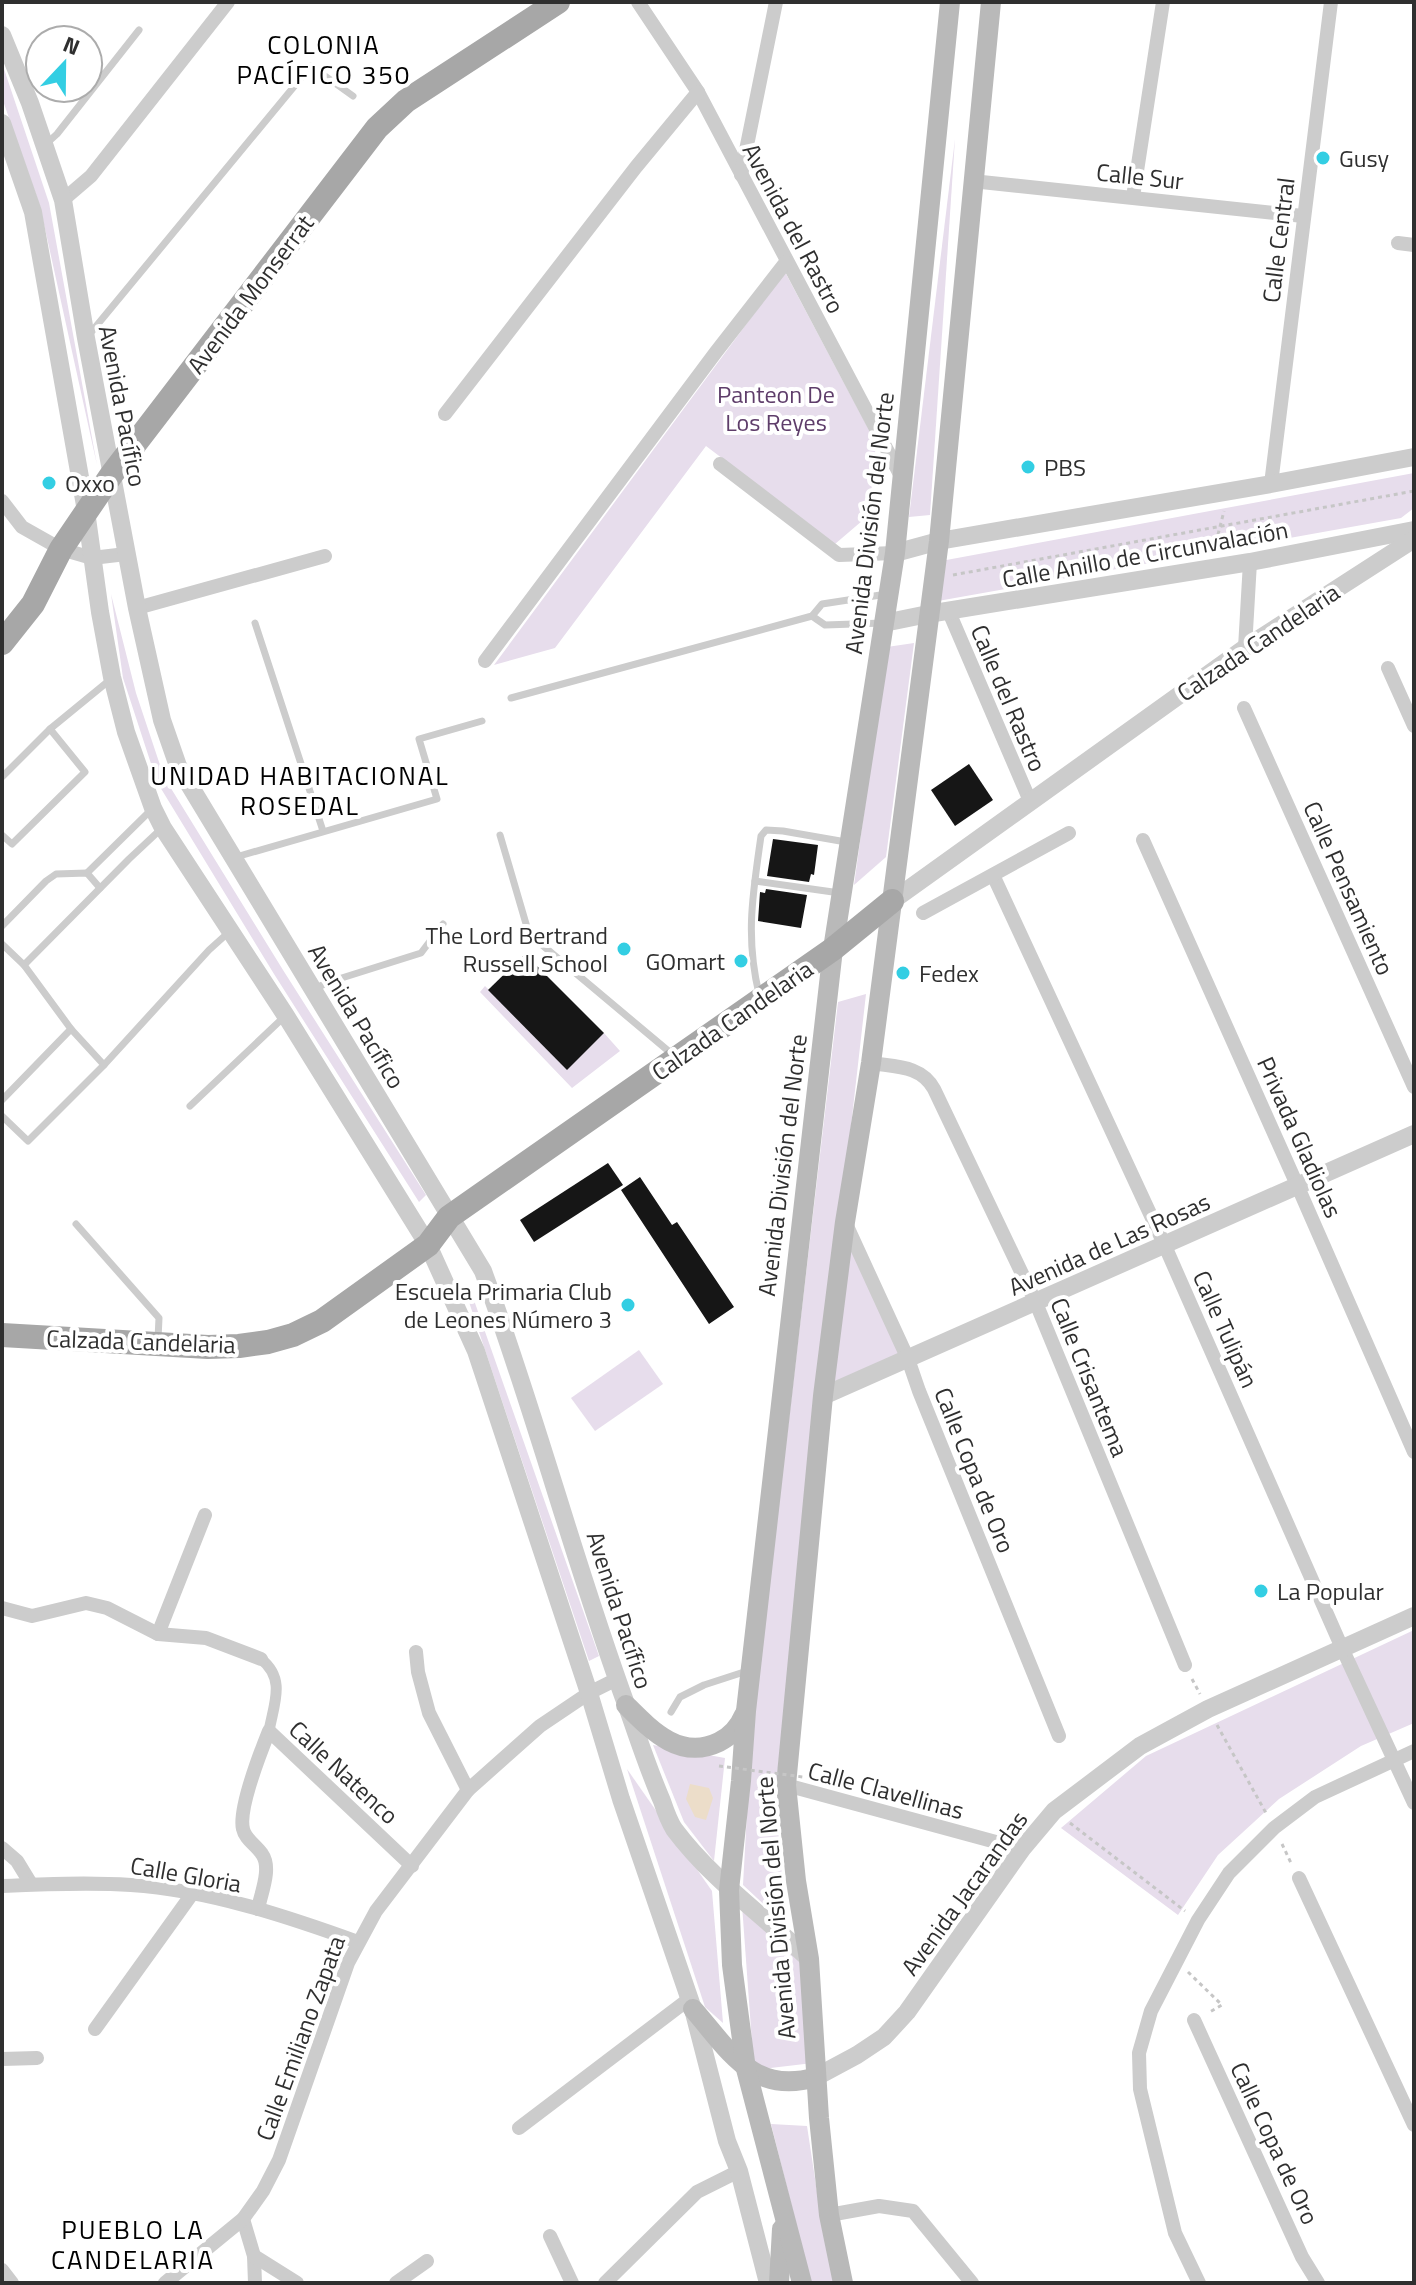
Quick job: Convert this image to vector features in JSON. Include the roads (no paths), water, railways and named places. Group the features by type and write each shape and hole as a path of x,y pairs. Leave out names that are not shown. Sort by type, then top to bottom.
{"main road":[{"name":"Avenida Monserrat","path":"2,643 33,604 61,549 112,474 377,128 406,101 558,2"},
{"name":"Avenida División del Norte","path":"802,2283 746,2069 732,1965 729,1890 750,1670 833,949 895,553 950,2"},
{"name":"Avenida División del Norte","path":"843,2283 829,2215 809,1959 796,1881 786,1785 823,1396 845,1222 938,613 934,578 991,2"},
{"name":"Calzada Candelaria","path":"2,1335 157,1345 239,1346 293,1335 322,1321 428,1245 449,1217 833,949 892,901"},
{"path":"626,1705 659,1736 689,1748 713,1745 724,1740 741,1722 746,1711"},
{"path":"691,2004 746,2069 786,2083 816,2077"},
{"path":"779,2283 783,2209"}],"street":[{"path":"63,200 91,176 228,2"},
{"name":"Avenida del Rastro","path":"638,2 698,92 903,480"},
{"path":"741,175 776,2"},
{"path":"1133,197 1163,2"},
{"name":"Calle Central","path":"1271,484 1331,2"},
{"name":"Avenida Pacífico","path":"2,35 30,103 63,200 126,554 162,720 178,766 483,1271 506,1331 617,1679 672,1826 729,1890 809,1959"},
{"path":"445,414 636,167 698,92"},
{"path":"2,123 33,212 112,677 126,732 163,828 286,1016 428,1245 476,1351 691,2004 768,2283"},
{"name":"Calle Sur","path":"972,181 1303,216"},
{"path":"1398,243 1414,245"},
{"path":"485,661 786,262"},
{"name":"Calle Anillo de Circunvalación","path":"895,553 939,541 1414,457"},
{"path":"720,464 839,555 895,553"},
{"path":"2,501 22,527 61,549 92,558 126,554"},
{"name":"Calle Anillo de Circunvalación","path":"884,623 1250,562 1414,530"},
{"name":"Calzada Candelaria","path":"892,901 1245,648 1414,539"},
{"path":"137,608 325,556"},
{"path":"1245,648 1250,562"},
{"name":"Calle del Rastro","path":"938,613 1030,801"},
{"path":"1388,668 1414,726"},
{"name":"Calle Pensamiento","path":"1244,708 1414,1087"},
{"path":"923,913 1069,833"},
{"name":"Privada Gladiolas","path":"1143,840 1414,1452"},
{"name":"Calle Tulipán","path":"993,875 1165,1246 1342,1648 1414,1803"},
{"name":"Calle Crisantema","path":"871,1063 915,1070 928,1078 1036,1303 1185,1665"},
{"name":"Avenida de Las Rosas","path":"823,1396 1414,1134"},
{"name":"Calle Copa de Oro","path":"845,1222 908,1359 1059,1736"},
{"path":"158,1634 205,1515"},
{"path":"2,1608 32,1616 86,1603 107,1608 158,1634 206,1638 261,1659"},
{"name":"Avenida Jacarandas","path":"816,2077 875,2043 907,2012 1022,1849 1054,1811 1140,1746 1208,1709 1414,1616"},
{"path":"416,1652 429,1713 468,1790"},
{"name":"Calle Natenco","path":"261,1659 270,1666 277,1684 269,1731 412,1866"},
{"name":"Calle Emiliano Zapata","path":"165,2283 243,2219 263,2191 279,2160 348,1963 376,1911 468,1790 540,1726 589,1693 617,1679"},
{"path":"258,1909 265,1861 244,1833 242,1820 253,1774 269,1731"},
{"path":"1199,2283 1175,2233 1140,2089 1139,2053 1151,2011 1198,1920 1229,1873 1274,1828 1315,1797 1414,1751"},
{"name":"Calle Clavellinas","path":"786,1785 1022,1849"},
{"path":"2,1848 17,1861 31,1884"},
{"path":"1299,1878 1414,2125"},
{"name":"Calle Gloria","path":"2,1886 132,1885 192,1894 258,1909 358,1942"},
{"path":"95,2029 192,1894"},
{"path":"519,2128 691,2004"},
{"name":"Calle Copa de Oro","path":"1194,2020 1302,2257 1318,2283"},
{"path":"2,2059 37,2058"},
{"path":"605,2283 697,2192 739,2171"},
{"path":"829,2215 879,2206 913,2211 972,2283"},
{"path":"243,2219 254,2256 255,2283"},
{"path":"550,2236 572,2283"},
{"path":"254,2256 297,2283"},
{"path":"396,2283 427,2261"},
{"path":"2,2270 12,2283"}],"lane":[{"path":"45,145 139,30"},
{"path":"86,338 311,66 353,96"},
{"path":"511,698 812,616 822,604 889,594"},
{"path":"812,616 825,625 884,623"},
{"path":"255,623 323,831"},
{"path":"2,777 50,729 112,677"},
{"path":"234,857 437,799 419,739 482,721"},
{"path":"2,835 12,844 85,772 50,729"},
{"path":"2,926 56,874 87,873 153,808"},
{"path":"24,965 163,828"},
{"path":"761,1000 751,953 751,909 761,836 766,830 783,831 849,843"},
{"path":"500,835 529,934 677,1058"},
{"path":"87,873 100,888"},
{"path":"755,881 842,893"},
{"path":"314,989 421,953 443,924"},
{"path":"2,1116 28,1141 229,931"},
{"path":"2,944 24,965 71,1029 104,1065"},
{"path":"190,1106 286,1016"},
{"path":"2,1100 71,1029"},
{"path":"76,1224 159,1318 157,1345"},
{"path":"671,1712 680,1697 704,1685 750,1670"}],"place":[{"name":"Gusy","path":"1323,158"},
{"name":"PBS","path":"1028,467"},
{"name":"Oxxo","path":"49,483"},
{"name":"The Lord Bertrand Russell School","path":"624,949"},
{"name":"GOmart","path":"741,961"},
{"name":"Fedex","path":"903,973"},
{"name":"Escuela Primaria Club de Leones Número 3","path":"628,1305"},
{"name":"La Popular","path":"1261,1591"}],"district":[{"name":"COLONIA PACÍFICO 350","path":"324,59"},
{"name":"UNIDAD HABITACIONAL ROSEDAL","path":"300,790"},
{"name":"PUEBLO LA CANDELARIA","path":"133,2244"}],"park label":[{"name":"Panteon De Los Reyes","path":"776,408"}]}
